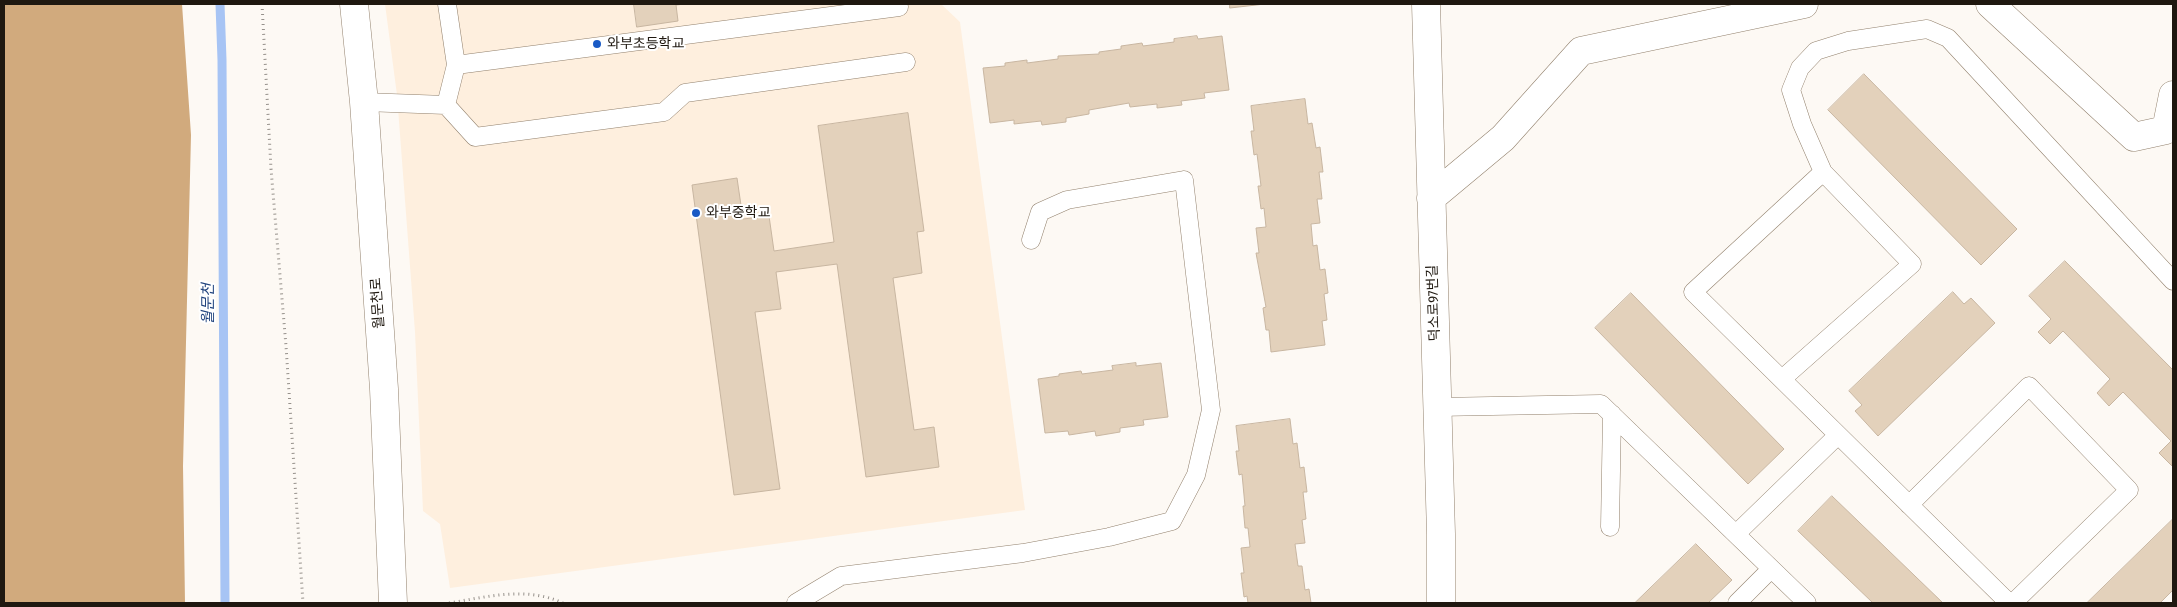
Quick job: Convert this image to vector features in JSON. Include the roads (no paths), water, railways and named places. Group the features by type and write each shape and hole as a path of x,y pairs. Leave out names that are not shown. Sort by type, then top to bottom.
{"street":[{"name":"월문천로","path":"354,4 364,102 384,389 393,603"},
{"name":"덕소로97번길","path":"1426,4 1442,534 1441,603"},
{"path":"1431,198 1503,138 1581,51 1804,4"},
{"path":"1990,4 2134,137 2166,130 2173,95"}],"lane":[{"path":"446,105 456,65 447,4"},
{"path":"456,65 899,7"},
{"path":"1782,379 1912,264 1823,172 1802,124 1791,90 1800,68 1816,51 1848,41 1927,28 1948,38 2173,282"},
{"path":"364,102 446,105 475,137 664,112 685,93 906,62"},
{"path":"1823,172 1693,292 1909,505 2011,603 2129,490 2028,386 1909,505"},
{"path":"796,603 841,576 1024,553 1109,537 1172,521 1196,475 1211,410 1184,180 1066,200 1040,212 1031,240"},
{"path":"1437,408 1602,404 1807,603"},
{"path":"1610,527 1612,414"},
{"path":"1736,534 1838,435"},
{"path":"1738,603 1771,569"}],"waterway":[{"name":"월문천","path":"220,4 222,60 225,603"}],"place":[{"name":"와부초등학교","path":"597,44"},
{"name":"와부중학교","path":"696,213"}]}
